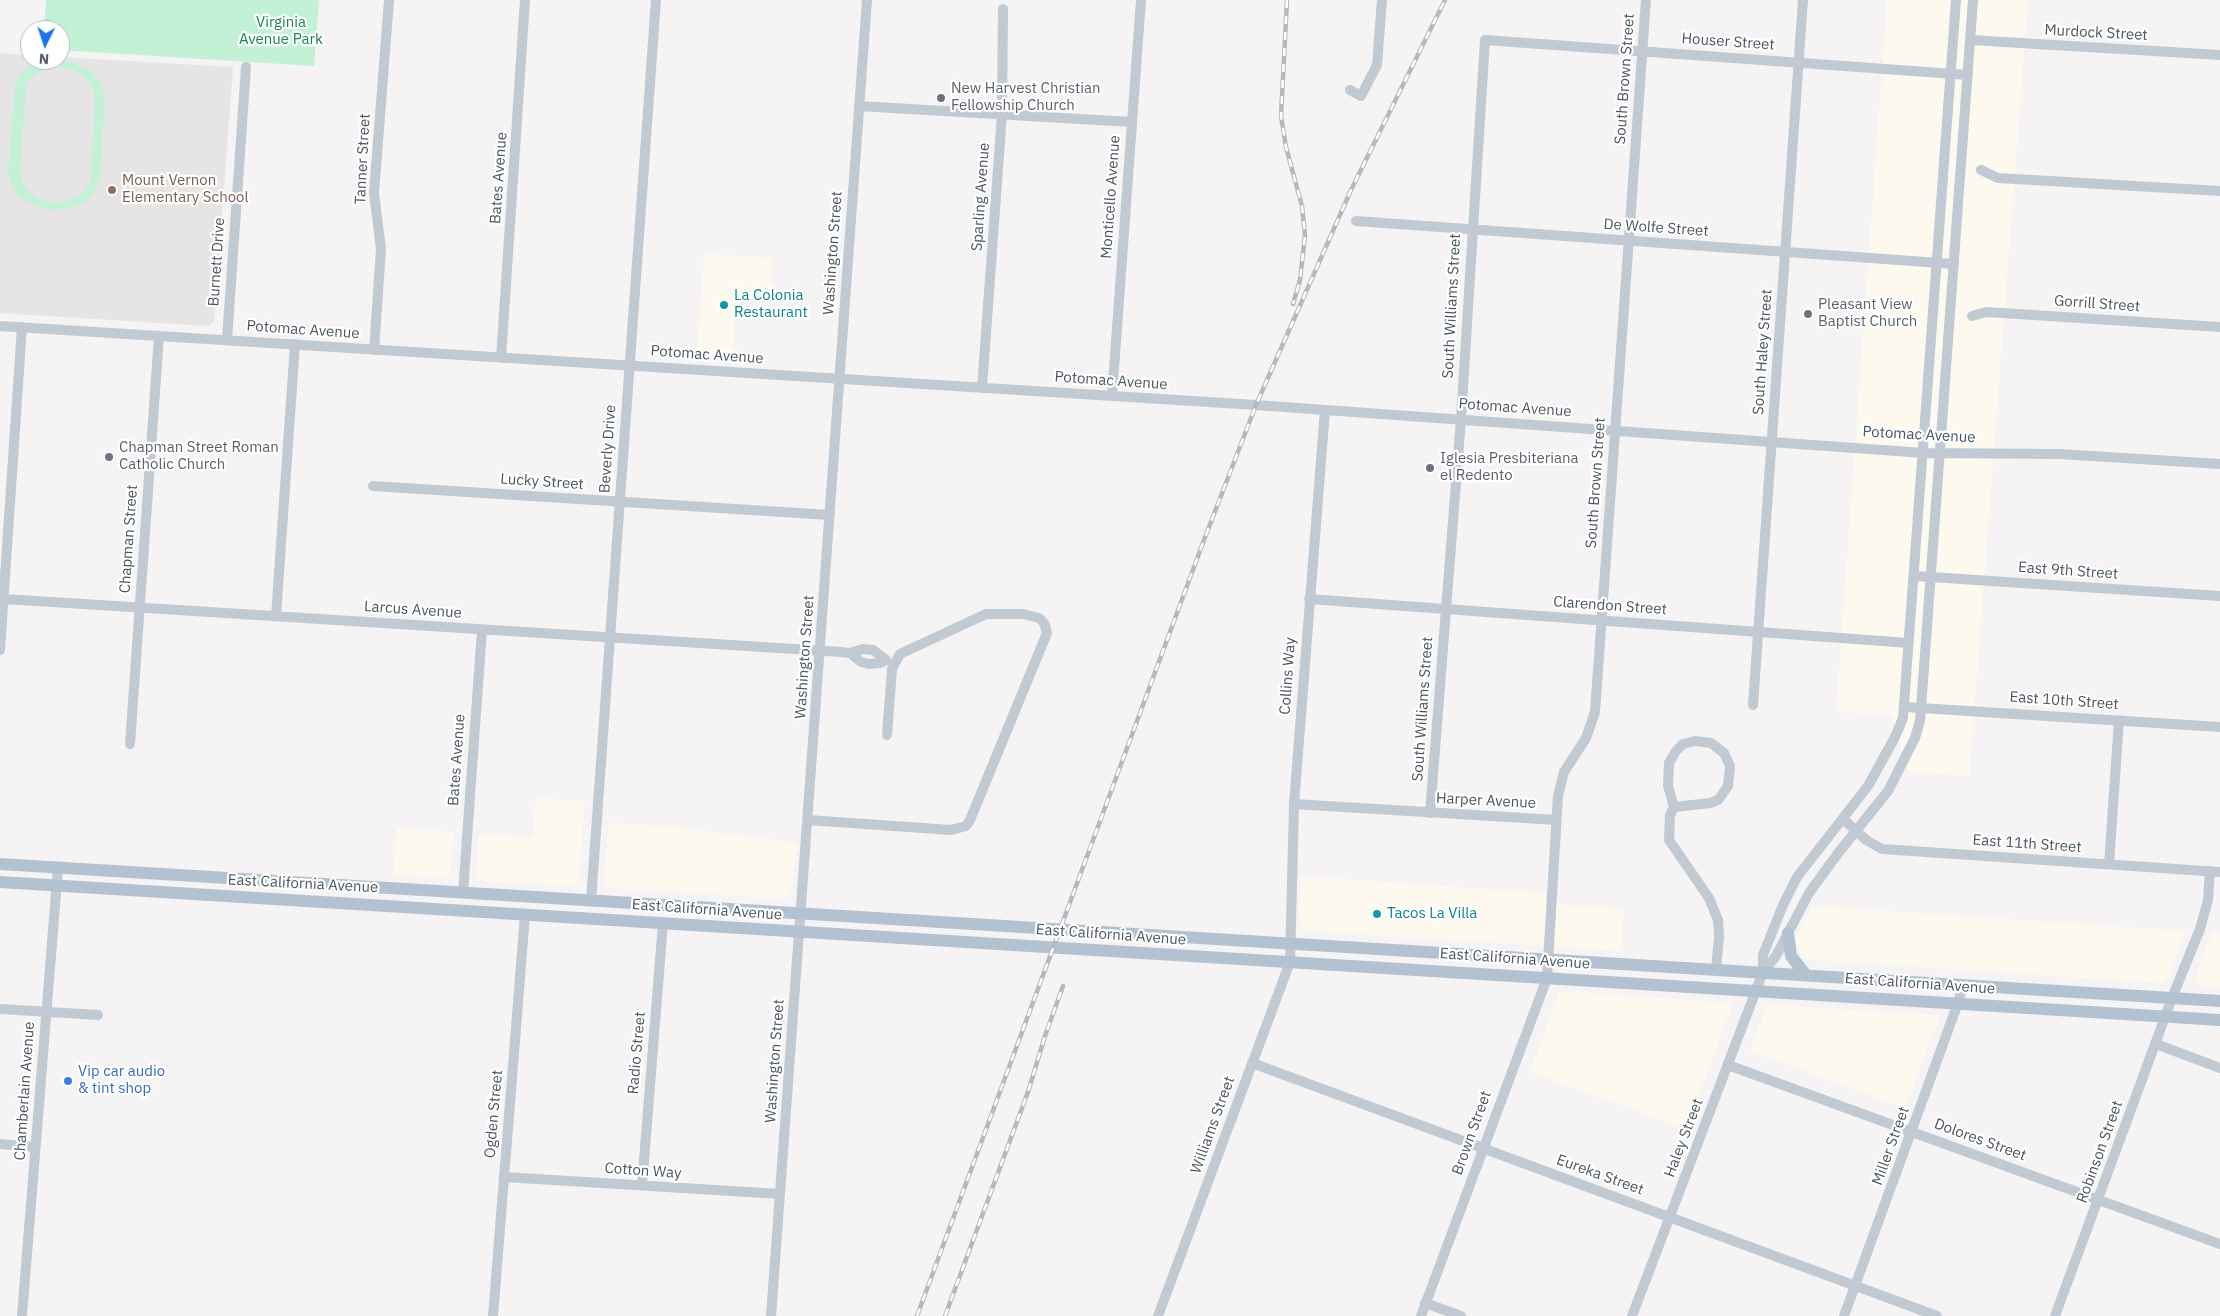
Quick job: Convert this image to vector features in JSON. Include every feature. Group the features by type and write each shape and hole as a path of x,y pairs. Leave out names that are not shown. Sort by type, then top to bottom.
{"main road":[{"name":"East California Avenue","path":"0,864 2220,1001"},
{"name":"East California Avenue","path":"0,882 2220,1020"},
{"path":"310,901 315,895 322,892 389,888"},
{"path":"383,906 400,899 449,901 459,899 463,893"},
{"path":"1788,933 1791,956 1806,974"}],"street":[{"name":"Tanner Street","path":"374,350 381,249 374,193 389,0"},
{"name":"Bates Avenue","path":"501,358 525,0"},
{"name":"Beverly Drive","path":"591,901 656,0"},
{"name":"Washington Street","path":"771,1316 867,0"},
{"name":"Monticello Avenue","path":"1112,396 1141,0"},
{"path":"1350,90 1362,96 1377,65 1382,0"},
{"name":"South Brown Street","path":"1548,959 1558,796 1564,772 1586,738 1595,712 1646,0"},
{"name":"South Haley Street","path":"1753,705 1803,0"},
{"path":"1763,972 1763,955 1783,905 1797,877 1868,786 1895,737 1905,707 1956,0"},
{"path":"1763,972 1776,956 1809,894 1878,805 1899,774 1915,738 1921,708 1974,0"},
{"name":"Sparling Avenue","path":"982,388 1002,114 1003,9"},
{"name":"Houser Street","path":"1485,40 1968,75"},
{"name":"South Williams Street","path":"1430,813 1460,419 1485,40"},
{"name":"Murdock Street","path":"1970,40 2220,55"},
{"name":"Burnett Drive","path":"227,340 246,67"},
{"path":"859,106 1131,122"},
{"path":"1981,170 1998,178 2220,191"},
{"name":"De Wolfe Street","path":"1356,221 1954,264"},
{"name":"Gorrill Street","path":"1972,316 1986,312 2220,327"},
{"name":"Potomac Avenue","path":"0,326 1325,410 1924,453 2059,454 2220,464"},
{"path":"0,650 22,327"},
{"name":"Chapman Street","path":"130,744 158,336"},
{"path":"276,616 295,344"},
{"name":"Collins Way","path":"1290,944 1294,804 1325,410"},
{"name":"Lucky Street","path":"373,486 830,515"},
{"name":"East 9th Street","path":"1915,576 2220,596"},
{"name":"Larcus Avenue","path":"4,599 850,653 861,662 869,664 890,661"},
{"name":"Clarendon Street","path":"1309,599 1910,643"},
{"path":"808,820 951,830 966,826 1047,633 1047,627 1039,618 1032,616 986,614 900,654 890,661 887,735"},
{"name":"Bates Avenue","path":"463,893 482,630"},
{"name":"East 10th Street","path":"1905,707 2220,727"},
{"path":"2109,864 2119,720"},
{"path":"1674,806 1711,803 1719,799 1725,792 1730,777 1728,758 1711,743 1695,741 1683,744 1669,763 1667,776 1674,806 1670,815 1669,840 1708,898 1718,920 1719,937 1716,969"},
{"name":"Harper Avenue","path":"1294,804 1556,820"},
{"name":"East 11th Street","path":"1843,819 1874,846 1882,849 2215,871"},
{"name":"Chamberlain Avenue","path":"22,1316 58,868"},
{"name":"Robinson Street","path":"2055,1316 2172,998 2204,917 2215,871"},
{"name":"Ogden Street","path":"493,1316 525,915"},
{"name":"Radio Street","path":"642,1186 663,923"},
{"name":"Williams Street","path":"1158,1316 1290,962 1290,944"},
{"name":"Brown Street","path":"1420,1316 1547,978 1548,959"},
{"name":"Haley Street","path":"1632,1316 1763,972"},
{"name":"Miller Street","path":"1844,1316 1963,985"},
{"path":"0,1009 98,1015"},
{"path":"2156,1044 2220,1068"},
{"name":"Eureka Street","path":"1252,1063 1937,1316"},
{"name":"Dolores Street","path":"1728,1065 1912,1130 2220,1244"},
{"path":"0,1144 35,1147"},
{"name":"Cotton Way","path":"504,1177 780,1194"},
{"path":"1425,1303 1461,1316"}],"shaded area":[{"path":"1887,0 2028,0 1969,776 1908,772 1891,715 1836,712"},
{"name":"Mount Vernon Elementary School","path":"0,53 20,54 20,70 70,70 70,58 233,67 214,321 208,326 0,313"},
{"path":"704,254 773,258 770,299 736,297 732,359 697,357"},
{"path":"536,798 585,801 579,879 577,884 571,886 484,881 479,878 476,873 479,833 533,838"},
{"path":"608,823 666,826 797,843 791,894 785,899 609,888 604,881"},
{"path":"397,828 454,832 450,874 443,878 393,875"},
{"path":"1301,876 1543,893 1564,905 1624,909 1621,951 1304,931 1299,924"},
{"path":"1812,906 2186,931 2167,979 2160,983 1812,960 1800,953 1795,940"},
{"path":"2212,932 2220,933 2220,987 2202,986 2195,980"},
{"path":"1560,991 1733,1003 1686,1129 1530,1072"},
{"path":"1767,1005 1940,1015 1905,1108 1750,1051"}],"green space":[{"name":"Virginia Avenue Park","path":"46,0 319,0 314,66 70,51 70,20 45,20"},
{"path":"70,62 91,71 101,84 105,98 100,179 96,189 88,199 78,205 55,210 35,206 19,196 12,187 8,174 15,85 26,70 45,70 31,77 26,86 20,172 23,184 29,192 40,199 54,202 67,201 79,196 85,191 91,181 95,96 91,83 82,74 70,69"}],"railway":[{"path":"1287,0 1281,116 1286,147 1302,206 1305,235 1300,280 1293,304"},
{"path":"917,1316 1204,540 1256,405 1351,190 1445,0"},
{"path":"945,1316 1028,1092 1063,986"}],"place":[{"name":"New Harvest Christian Fellowship Church","path":"941,98"},
{"name":"Mount Vernon Elementary School","path":"112,190"},
{"name":"La Colonia Restaurant","path":"724,305"},
{"name":"Pleasant View Baptist Church","path":"1808,314"},
{"name":"Chapman Street Roman Catholic Church","path":"109,457"},
{"name":"Iglesia Presbiteriana el Redento","path":"1430,468"},
{"name":"Tacos La Villa","path":"1377,914"},
{"name":"Vip car audio & tint shop","path":"68,1081"}]}
